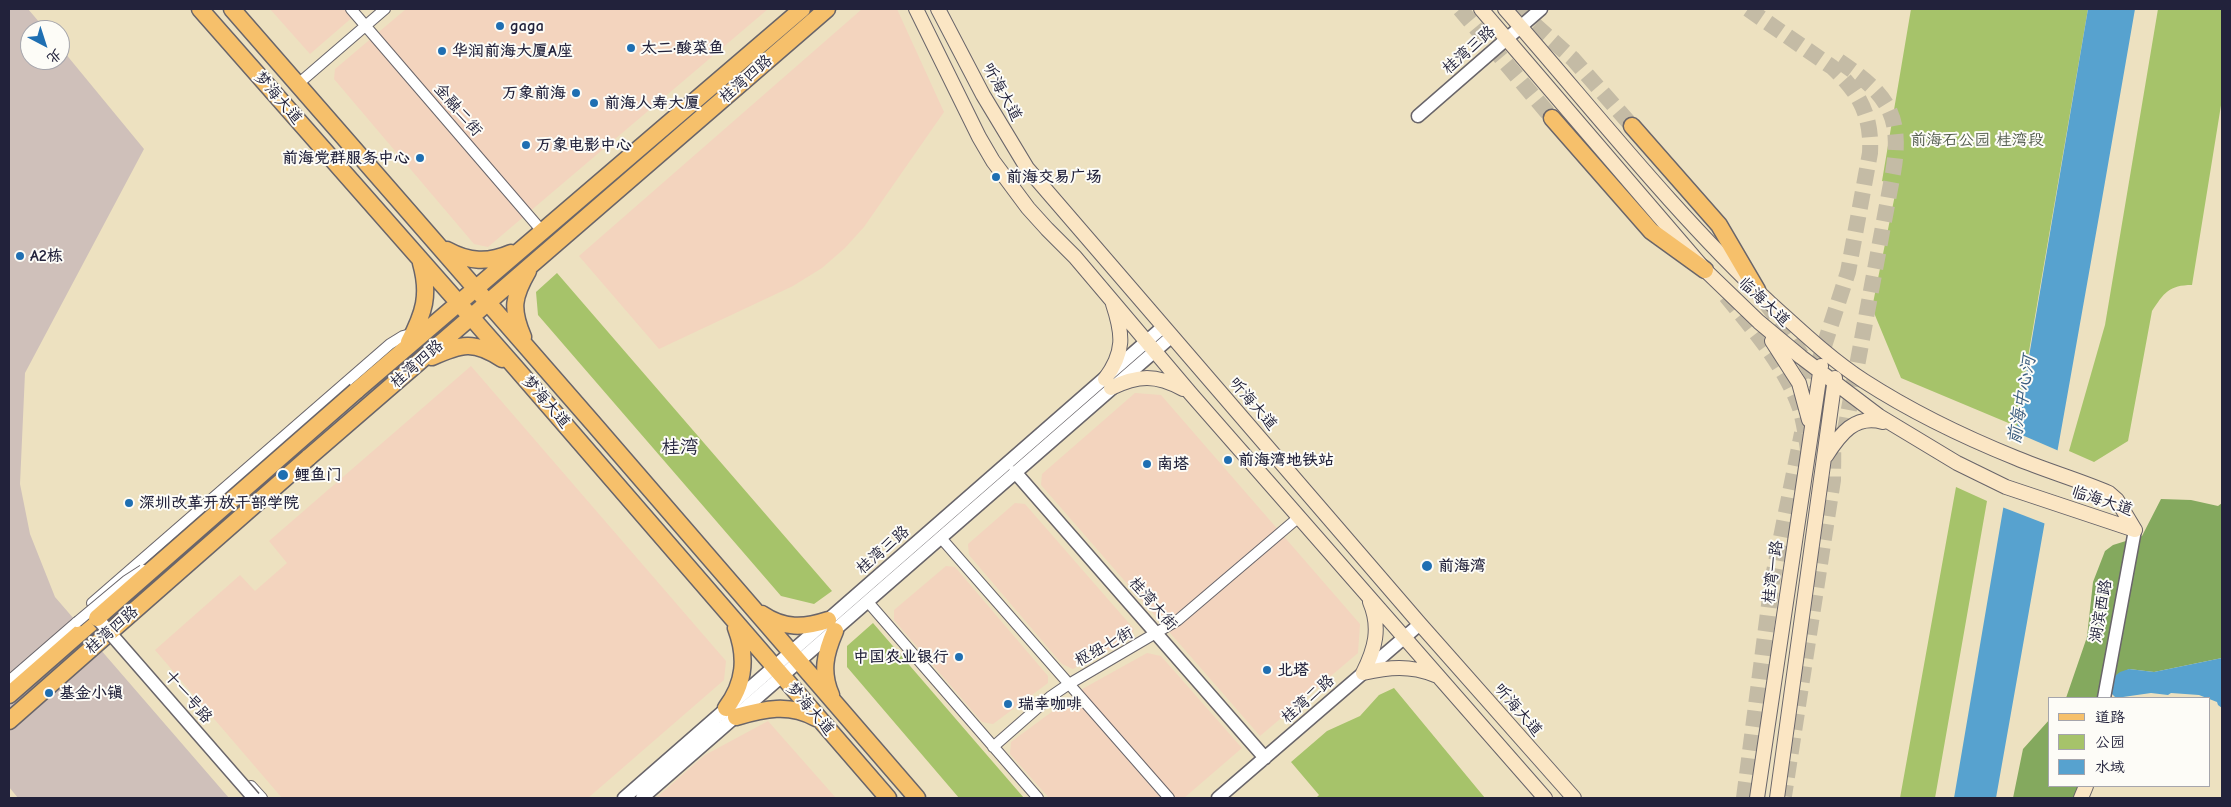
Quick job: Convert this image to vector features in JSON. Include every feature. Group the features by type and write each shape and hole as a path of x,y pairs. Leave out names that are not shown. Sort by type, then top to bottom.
{"main road":[{"name":"梦海大道","path":"200,9 515,367 888,798"},
{"name":"梦海大道","path":"232,9 917,798"},
{"name":"桂湾四路","path":"9,695 80,626 171,553 406,348 420,332 475,288 802,9"},
{"name":"桂湾四路","path":"9,720 470,317 827,9"},
{"path":"916,9 959,98 993,161 1046,230 1075,257 1190,394 1545,798"},
{"name":"听海大道","path":"938,9 983,95 1027,168 1420,624 1574,798"},
{"name":"临海大道","path":"1481,9 1705,270 1759,322 1834,384 1889,423 1926,446 2006,487 2134,530"},
{"name":"临海大道","path":"1505,9 1674,204 1732,267 1838,362 1884,394 1939,423 2017,459 2109,493 2117,500 2134,530"},
{"path":"1552,118 1651,231 1705,270"},
{"path":"1632,126 1719,225 1757,290"},
{"path":"436,243 458,256 479,261 496,259 520,249"},
{"path":"419,258 425,277 426,293 420,332"},
{"path":"526,346 517,322 514,304 518,291 532,264"},
{"path":"1111,298 1117,316 1121,346 1108,384 1141,377 1171,382 1190,394"},
{"path":"1759,322 1784,356 1799,383 1812,429"},
{"path":"416,364 448,350 470,345 493,353 515,367"},
{"name":"桂湾一路","path":"1757,798 1824,350"},
{"path":"1777,798 1838,362"},
{"path":"1824,458 1841,434 1856,422 1874,419 1889,423"},
{"path":"1363,673 1372,654 1377,626 1371,605 1365,593"},
{"path":"750,605 768,618 790,626 831,626 824,667 827,685 838,708"},
{"path":"733,619 741,643 744,664 731,713 781,708 807,713 822,722"},
{"path":"1363,673 1402,667 1424,670 1438,676"}],"street":[{"name":"金融二街","path":"350,9 542,231"},
{"path":"298,84 385,9"},
{"name":"桂湾三路","path":"1418,116 1541,9"},
{"path":"262,798 92,603 386,348 403,336 420,332"},
{"name":"桂湾三路","path":"642,798 731,713 1167,332"},
{"name":"桂湾三路","path":"831,626 868,602 1015,472 1108,384"},
{"name":"桂湾大街","path":"1015,472 1266,758"},
{"name":"枢纽七街","path":"993,747 1017,725 1070,684 1158,634 1189,612 1299,517"},
{"name":"湖滨西路","path":"2104,697 2134,530"},
{"path":"941,538 1170,798"},
{"path":"868,602 1038,798"},
{"name":"十一号路","path":"94,614 254,798"},
{"name":"桂湾二路","path":"1218,798 1420,624"},
{"path":"9,680 80,626"},
{"path":"9,731 60,686 73,665"},
{"name":"桂湾三路","path":"624,798 731,713"}],"shaded area":[{"path":"9,9 28,9 37,20 20,20 20,70 70,70 70,59 144,149 25,373 20,484 30,534 55,597 229,798 18,798 9,787"},
{"path":"270,9 362,9 310,54"},
{"path":"406,9 768,9 488,247 474,244 334,79 335,69"},
{"path":"862,9 897,9 944,112 864,227 845,248 822,268 793,286 659,349 579,256"},
{"path":"471,366 726,661 724,680 588,798 282,798 155,650 240,575 255,591 287,563 269,541"},
{"path":"1135,393 1161,395 1360,624 1358,653 1260,736 1041,485 1042,474"},
{"path":"1015,503 1025,504 1134,629 1132,637 1073,669 1062,664 969,555 968,544"},
{"path":"946,566 955,567 1048,676 1048,683 993,724 982,722 894,620 894,610"},
{"path":"1147,653 1161,656 1242,748 1184,798 1049,798 1010,754 1011,742 1084,688"},
{"path":"768,721 836,798 656,798 705,755"}],"green space":[{"name":"前海石公园 桂湾段","path":"1911,9 2088,9 2027,363 2018,427 1901,378 1872,308 1897,185 1882,181"},
{"path":"2158,9 2222,9 2222,99 2192,285 2172,288 2160,299 2152,311 2128,441 2094,462 2069,451 2105,325"},
{"path":"557,273 832,591 814,604 781,596 538,315 536,292"},
{"path":"1956,487 1987,501 1935,798 1900,798"},
{"path":"2161,499 2191,500 2218,506 2222,503 2222,658 2154,672 2129,669 2110,680 2111,697 2066,697 2087,637 2093,582 2105,551 2113,545 2142,536"},
{"path":"873,623 1024,798 959,798 847,667 847,646"},
{"path":"1394,688 1485,798 1316,798 1319,795 1291,762 1327,731 1360,716 1379,695"},
{"path":"2048,721 2048,787 2080,787 2077,798 2013,798 2023,749"}],"water":[{"name":"前海中心河","path":"2088,9 2135,9 1996,798 1954,798"},
{"path":"2222,658 2222,708 2217,702 2211,700 2211,697 2199,695 2151,693 2115,697 2112,694 2110,680 2120,672 2129,669 2154,672"}],"pier":[{"path":"2015,432 2059,451 2046,524 2002,507"}],"tunnel":[{"path":"1460,9 1552,118"},
{"path":"1517,9 1573,59 1632,126"},
{"path":"1748,9 1832,67 1856,95 1862,105 1869,127 1870,153 1848,272 1813,380"},
{"path":"1839,61 1856,73 1880,95 1888,107 1896,135 1893,173 1843,441"},
{"path":"1726,296 1768,349 1794,393 1804,424 1808,450"},
{"path":"1765,302 1787,332 1815,381 1828,416 1833,445 1833,480 1784,796"},
{"path":"1744,798 1772,582 1802,433"}],"place":[{"name":"gaga","path":"500,26"},
{"name":"太二·酸菜鱼","path":"631,48"},
{"name":"华润前海大厦A座","path":"442,51"},
{"name":"万象前海","path":"576,93"},
{"name":"前海人寿大厦","path":"594,103"},
{"name":"万象电影中心","path":"526,145"},
{"name":"前海党群服务中心","path":"420,158"},
{"name":"前海交易广场","path":"996,177"},
{"name":"A2栋","path":"20,256"},
{"name":"前海湾地铁站","path":"1228,460"},
{"name":"南塔","path":"1147,464"},
{"name":"鲤鱼门","path":"283,475"},
{"name":"深圳改革开放干部学院","path":"129,503"},
{"name":"前海湾","path":"1427,566"},
{"name":"中国农业银行","path":"959,657"},
{"name":"北塔","path":"1267,670"},
{"name":"基金小镇","path":"49,693"},
{"name":"瑞幸咖啡","path":"1008,704"}],"district":[{"name":"桂湾","path":"680,448"}]}
